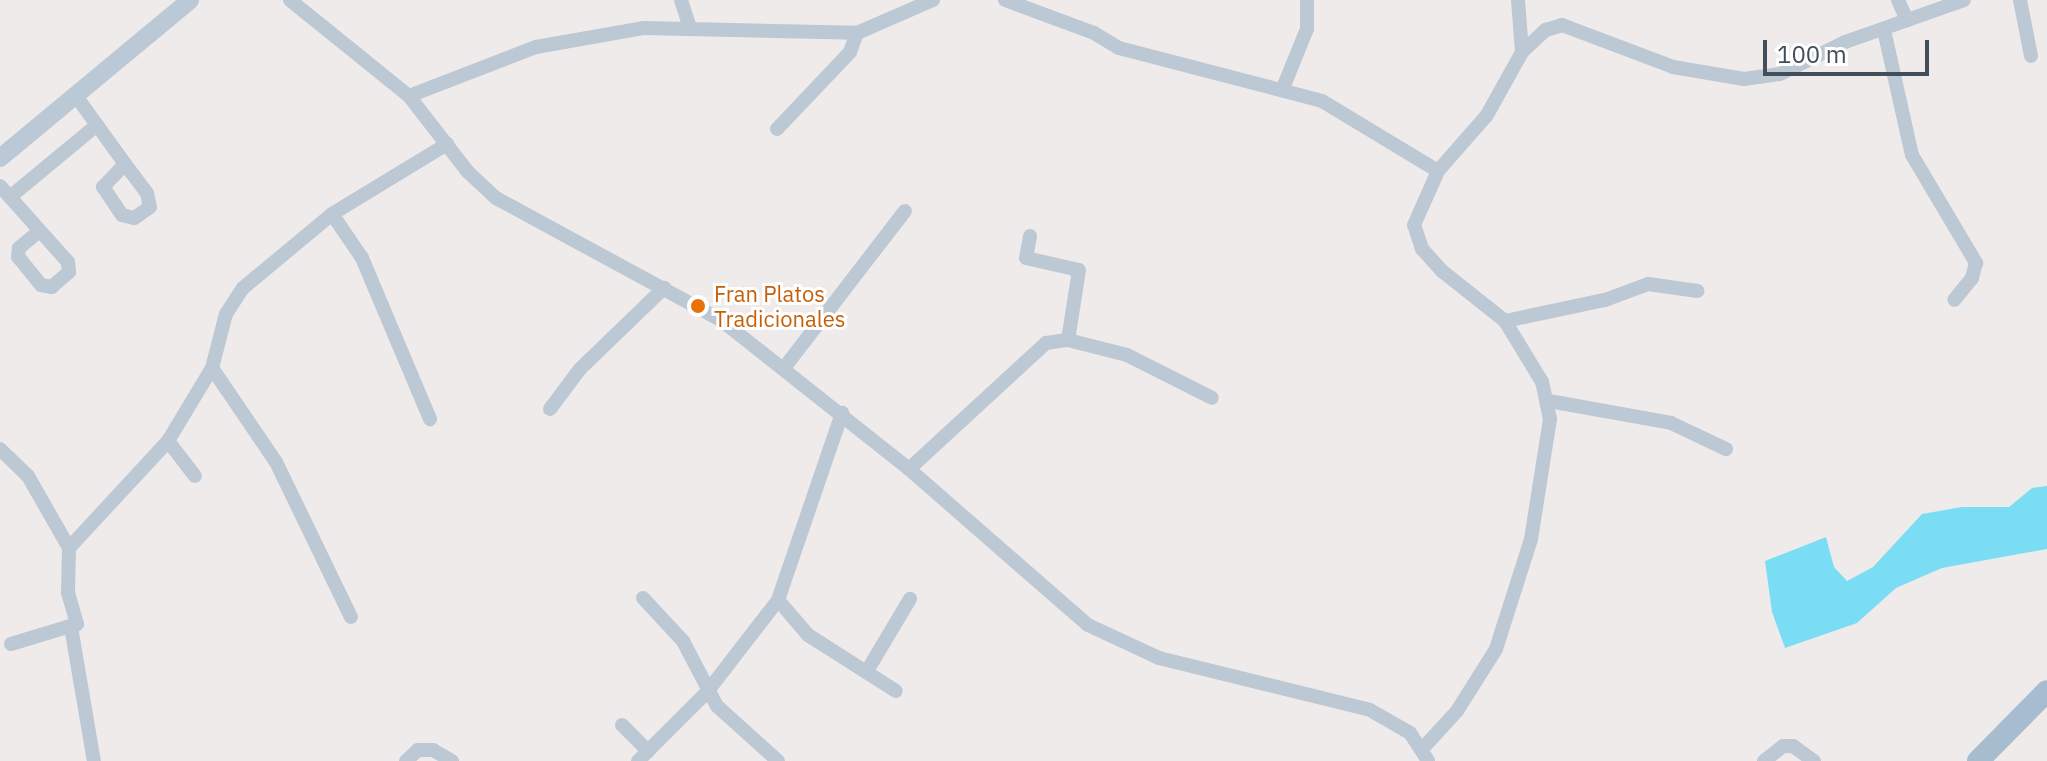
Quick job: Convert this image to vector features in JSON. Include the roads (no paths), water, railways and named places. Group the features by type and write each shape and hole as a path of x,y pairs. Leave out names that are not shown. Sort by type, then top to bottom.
{"main road":[{"path":"0,158 190,0"},
{"path":"1978,761 2047,691"}],"street":[{"path":"290,0 409,96 468,172 527,219 721,320 909,469 1066,611 1104,635 1159,658 1370,710 1426,754 1496,649 1531,539 1550,429 1549,401 1505,321 1442,271 1416,237 1414,225 1438,171 1487,115 1522,52 1546,30 1562,25 1673,67 1744,79 1780,74 1907,20 1964,0"},
{"path":"681,0 690,28"},
{"path":"1005,0 1094,33 1119,48 1283,88 1345,113 1438,171"},
{"path":"1283,88 1307,29 1307,0"},
{"path":"1518,0 1522,52"},
{"path":"1898,0 1907,20"},
{"path":"2020,0 2031,56"},
{"path":"409,96 536,47 644,28 857,33 931,1"},
{"path":"1884,30 1912,155 1976,263 1972,278 1954,300"},
{"path":"777,129 850,52 857,33"},
{"path":"76,96 125,164"},
{"path":"39,231 5,191 97,125"},
{"path":"69,548 168,441 212,368 226,314 243,288 332,214 447,144"},
{"path":"784,368 905,211"},
{"path":"332,214 362,258 430,419"},
{"path":"1030,236 1026,258 1079,270 1068,340"},
{"path":"1505,321 1621,296 1648,284 1698,291"},
{"path":"550,409 580,369 664,288"},
{"path":"909,469 1034,350 1068,340 1127,355 1212,398"},
{"path":"212,368 276,462 351,617"},
{"path":"1549,401 1671,423 1726,449"},
{"path":"622,725 643,756 707,692 778,600 842,413"},
{"path":"168,441 195,476"},
{"path":"0,449 28,476 69,548 68,592 77,624 11,644"},
{"path":"643,598 683,641 707,692 778,761"},
{"path":"867,671 910,599"},
{"path":"778,600 808,635 896,691"},
{"path":"71,627 94,761"},
{"path":"1764,761 1783,746 1793,746 1814,761"},
{"path":"406,761 418,750 433,750 452,761"}],"water":[{"path":"2047,486 2047,549 1942,568 1896,588 1857,623 1785,648 1772,612 1765,561 1826,537 1834,567 1847,581 1873,567 1922,514 1962,507 2009,507 2032,488"}],"place":[{"name":"Fran Platos Tradicionales","path":"698,306"}]}
